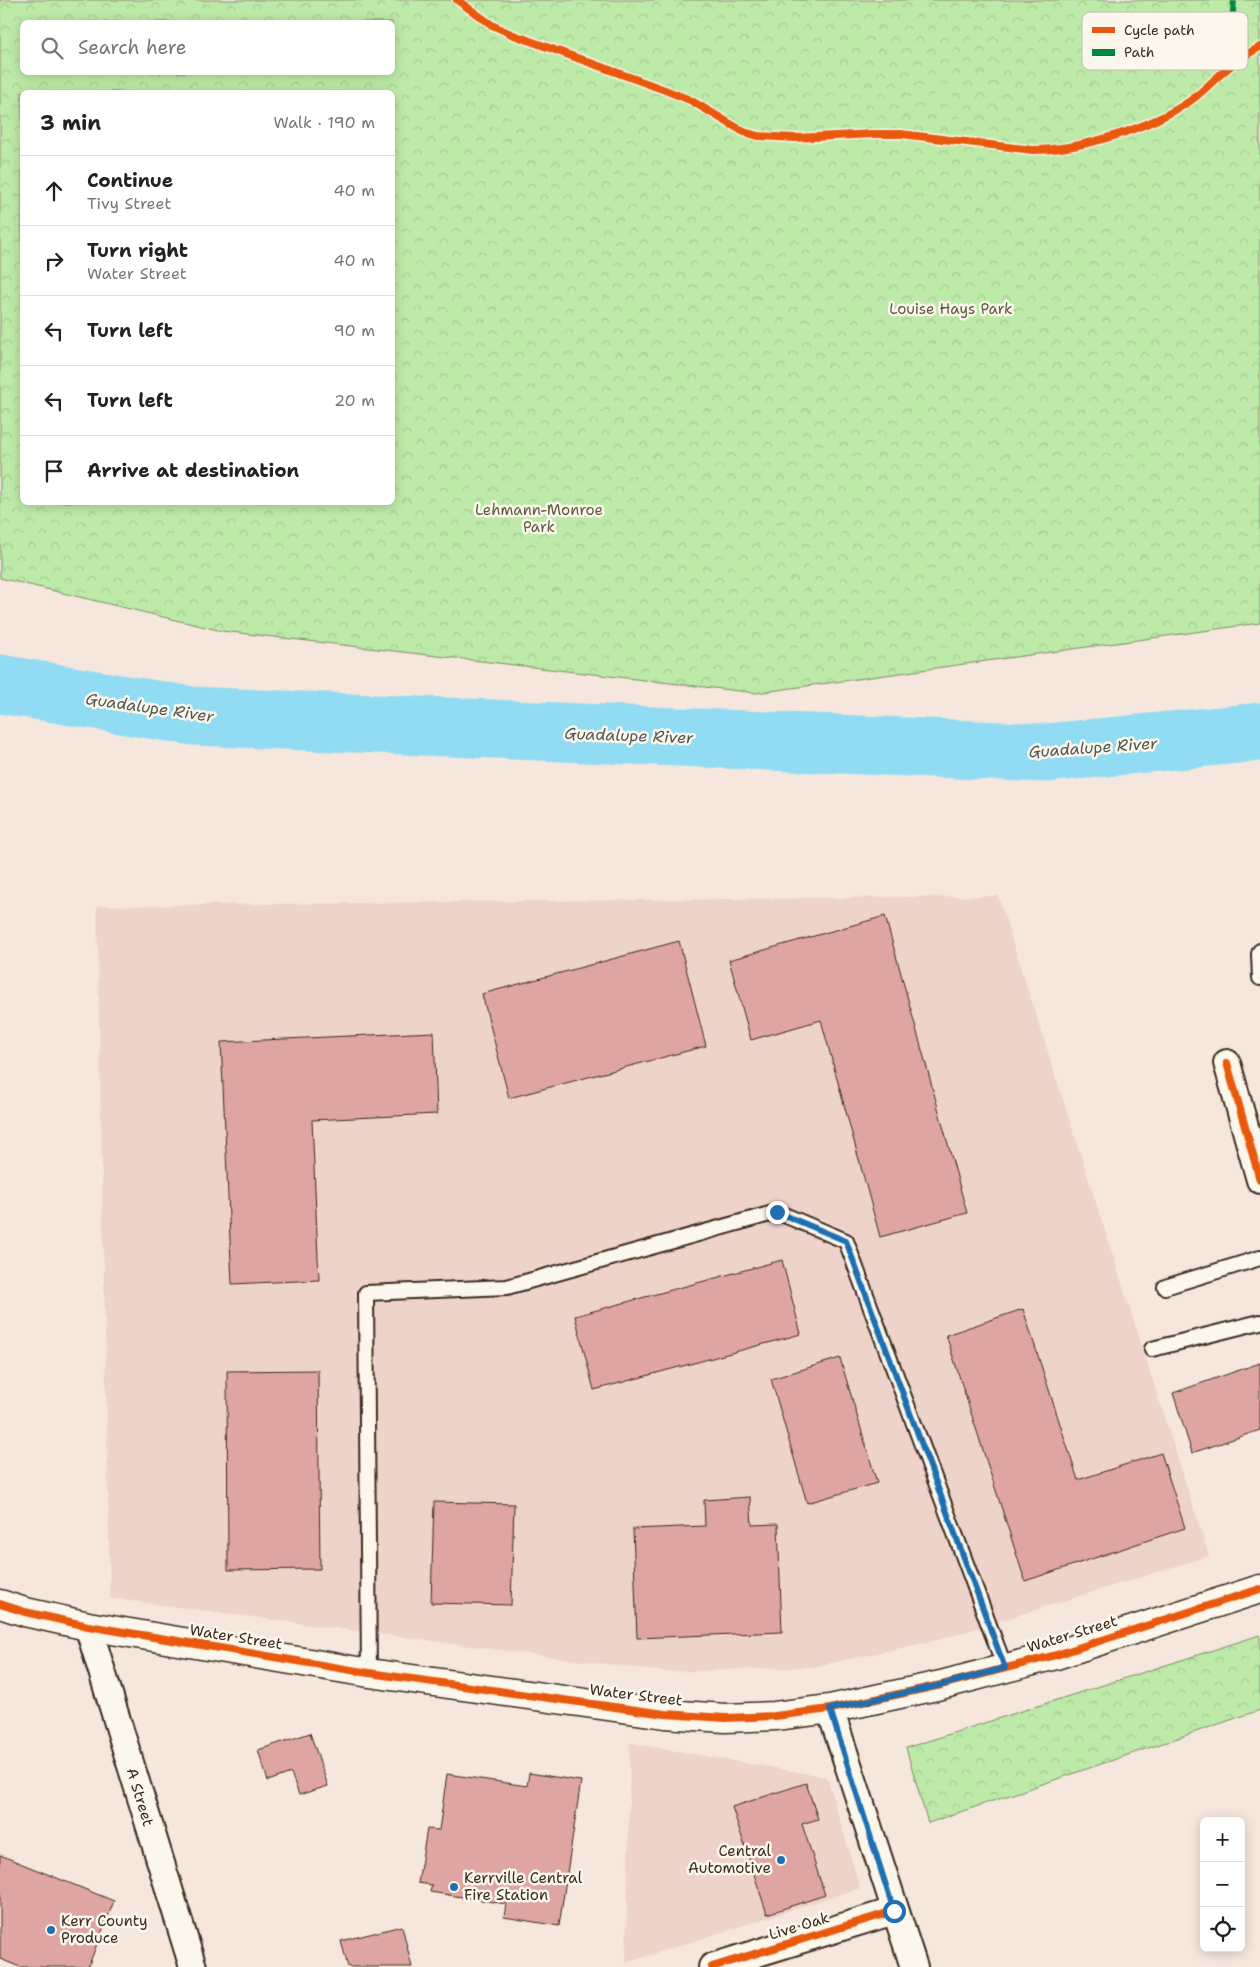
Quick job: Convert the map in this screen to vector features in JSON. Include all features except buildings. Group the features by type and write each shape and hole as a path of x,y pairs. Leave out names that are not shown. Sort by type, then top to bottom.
{"street":[{"path":"1227,1063 1260,1180"},
{"name":"Water Street","path":"0,1604 25,1612 88,1626 369,1672 666,1714 725,1718 774,1716 830,1709 941,1685 1056,1655 1260,1589"},
{"name":"A Street","path":"88,1626 193,1967"},
{"path":"830,1709 894,1911 914,1967"},
{"name":"Live Oak","path":"712,1967 894,1911"}],"lane":[{"path":"1260,951 1258,954 1260,978"},
{"path":"369,1672 366,1294 507,1287 777,1212 846,1241 1005,1668"},
{"path":"1165,1287 1260,1258"},
{"path":"1152,1350 1260,1322"}],"shaded area":[{"path":"998,896 1209,1556 942,1639 813,1667 665,1672 110,1598 97,906"},
{"path":"630,1743 827,1777 860,1888 626,1963"}],"green space":[{"name":"Louise Hays Park","path":"0,0 1260,0 1260,623 756,693 222,631 0,578"},
{"path":"1260,1635 1260,1710 928,1823 906,1748"}],"waterway":[{"name":"Guadalupe River","path":"0,684 192,716 1046,753 1260,732"}],"marked path":[{"path":"1233,12 1234,0"}],"cycle path":[{"path":"457,0 492,25 511,34 690,100 744,132 758,136 795,138 901,134 1033,150 1052,149 1093,142 1155,120 1190,101 1225,70"},
{"path":"1248,53 1260,47"},
{"path":"1227,1063 1260,1180"},
{"path":"0,1604 25,1612 88,1626 369,1673 665,1714 725,1718 775,1716 830,1709 941,1685 1056,1655 1260,1589"},
{"path":"712,1967 894,1911"}],"place":[{"name":"Central Automotive","path":"781,1860"},
{"name":"Kerrville Central Fire Station","path":"454,1887"},
{"name":"Kerr County Produce","path":"51,1930"}],"route":[{"path":"777,1212 846,1241 1005,1668 941,1685 830,1709 894,1911"}],"park label":[{"name":"Lehmann-Monroe Park","path":"539,518"}]}
